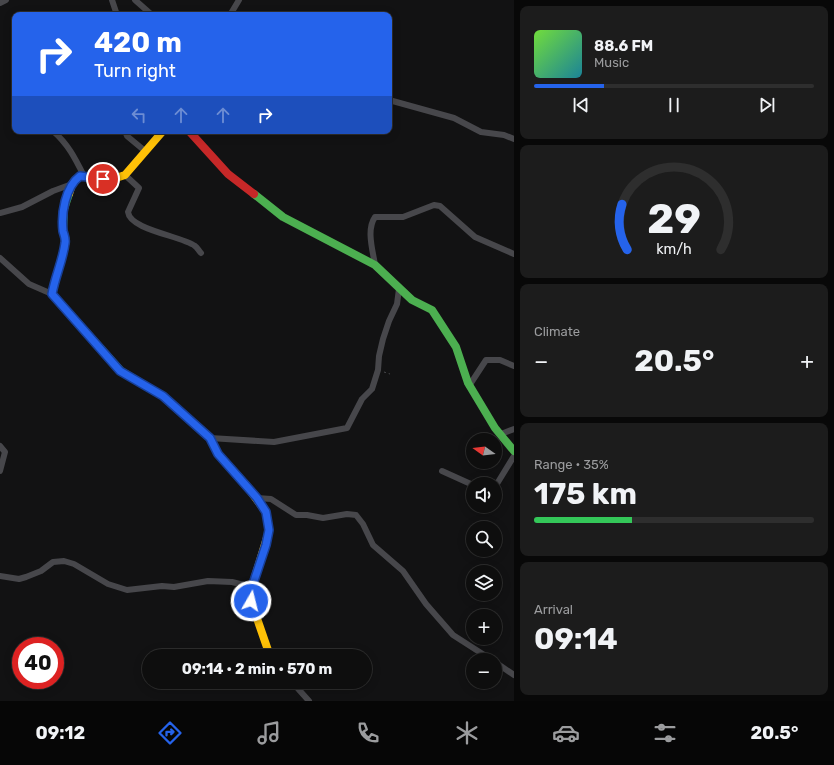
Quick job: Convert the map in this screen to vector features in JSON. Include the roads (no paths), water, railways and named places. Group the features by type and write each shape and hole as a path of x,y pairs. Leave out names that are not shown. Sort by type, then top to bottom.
{"street":[{"path":"0,3 6,0"},
{"path":"112,0 116,12"},
{"path":"232,12 239,0"},
{"path":"140,1 149,12"},
{"path":"392,101 454,118 481,132 504,135 514,139"},
{"path":"56,134 65,142 73,153 84,176"},
{"path":"126,134 145,151"},
{"path":"0,213 22,207 53,191 72,184 80,176 113,180 125,175 160,134"},
{"path":"192,134 228,174 282,217 375,265 412,300 436,313 456,347 469,386 500,433"},
{"path":"125,175 139,188 128,212 132,220 154,231 196,246 201,253"},
{"path":"52,294 66,241 63,230 64,209 72,184"},
{"path":"375,265 370,229 371,223 375,217 403,217 434,205 440,206 475,237 514,254"},
{"path":"0,258 29,284 52,294 120,371 163,396 210,438 218,454 257,498 266,512 269,530 266,545 252,587 251,601 268,649"},
{"path":"210,438 274,442 347,428 360,403 372,389 378,370 378,356 389,320 397,304 399,289"},
{"path":"469,386 486,360 500,360 514,366"},
{"path":"502,434 514,429"},
{"path":"502,435 514,451"},
{"path":"0,446 5,452 0,471"},
{"path":"501,477 514,456"},
{"path":"442,470 466,481"},
{"path":"257,498 271,499 296,515 307,515 323,518 347,514 356,515 363,524 373,545 403,571 426,604 453,635 481,653"},
{"path":"0,576 19,578 26,577 40,571 53,562 64,561 74,564 105,582 127,590 162,586 174,587 208,580 232,582 252,587"},
{"path":"502,667 514,675"},
{"path":"298,689 309,701"}]}
